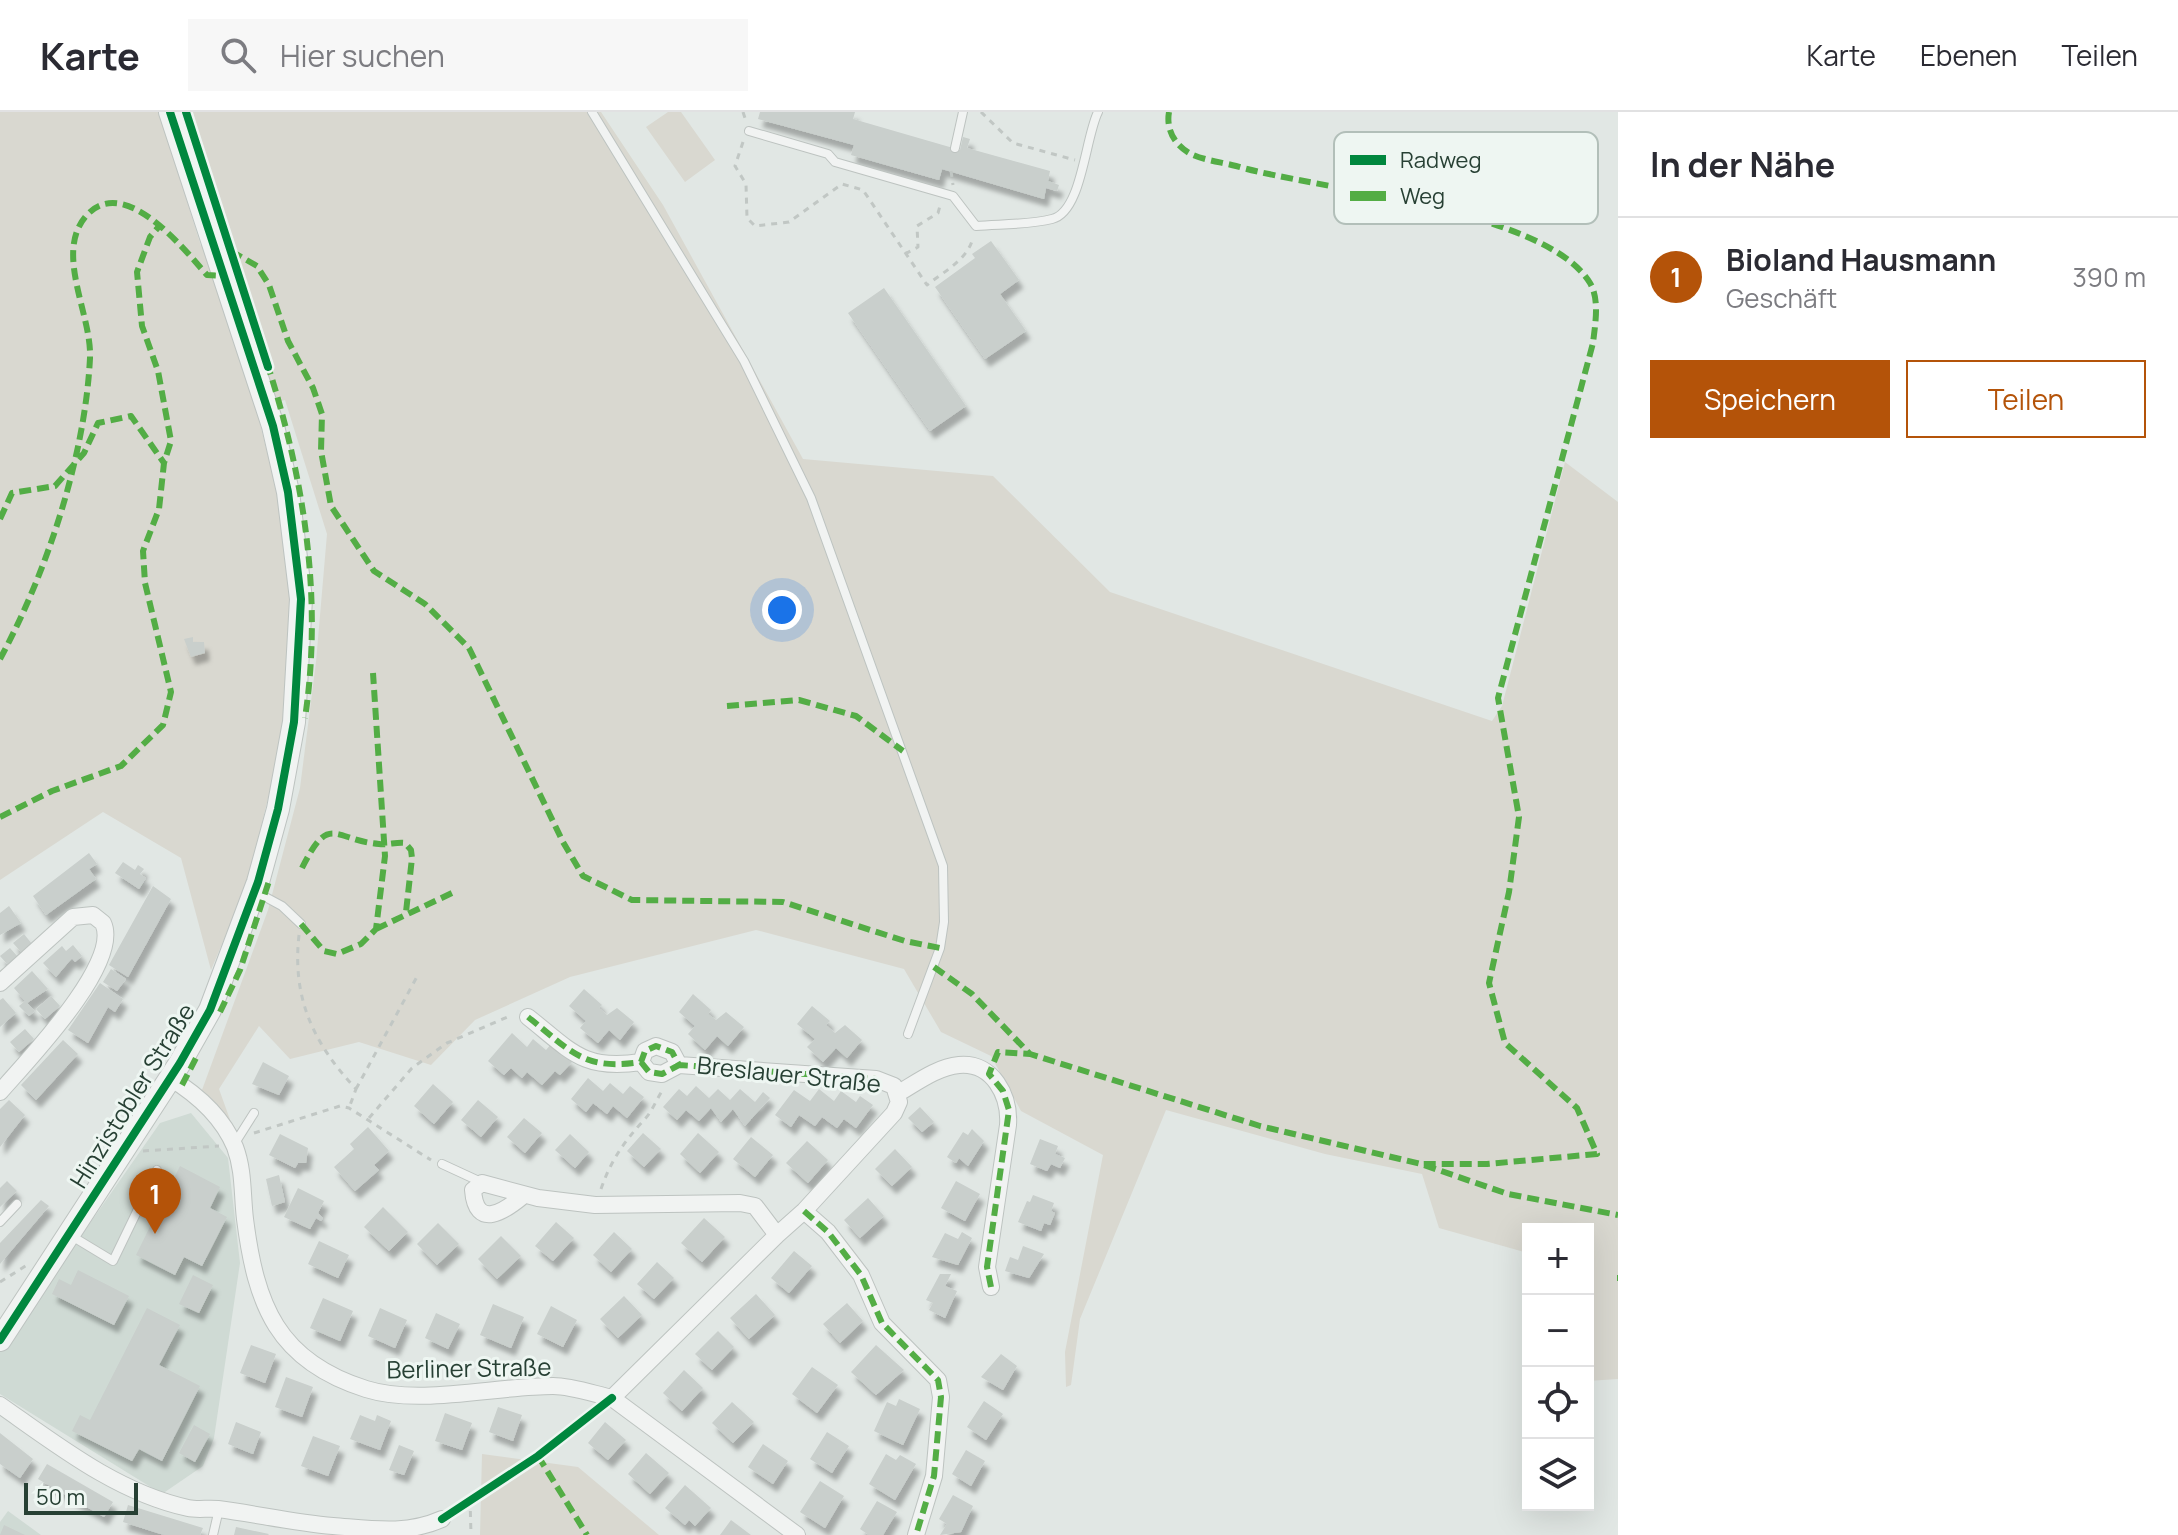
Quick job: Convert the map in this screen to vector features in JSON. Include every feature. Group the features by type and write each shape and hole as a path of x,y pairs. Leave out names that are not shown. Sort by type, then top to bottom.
{"street":[{"name":"Hinzistobler Straße","path":"2,1333 123,1153 210,1010 255,892 278,809 294,722 301,599 288,492 269,411 170,112"},
{"path":"0,983 73,917 93,915 103,923 106,943 90,976 59,1024 0,1092"},
{"name":"Breslauer Straße","path":"528,1017 590,1062 609,1066 641,1062 645,1051 656,1046 672,1052 679,1065 888,1081 897,1094 894,1113 804,1211 777,1235"},
{"path":"897,1094 933,1073 960,1065 989,1074 1003,1091 1009,1110 987,1267 991,1287"},
{"name":"Berliner Straße","path":"170,1078 202,1098 234,1145 243,1174 245,1217 256,1281 277,1330 302,1358 330,1376 393,1396 557,1385 612,1398"},
{"path":"524,1195 506,1210 493,1215 481,1212 474,1201 473,1190 482,1183 524,1195 595,1205 740,1203 755,1206 777,1235 612,1398 797,1535"},
{"path":"804,1211 828,1232 861,1275 882,1323 938,1380 941,1397 934,1476 916,1535"},
{"path":"0,1405 81,1462 139,1490 188,1508 219,1509 285,1522 388,1531 420,1528 442,1519"}],"lane":[{"path":"592,112 744,361 811,498 943,866 944,922 940,948 908,1034"},
{"path":"955,148 963,112"},
{"path":"749,131 828,154 835,162 953,196 976,226 1054,219 1066,212 1098,112"},
{"path":"255,892 282,906 301,924"},
{"path":"234,1145 254,1113"},
{"path":"442,1164 482,1183"},
{"path":"69,1235 113,1261 157,1170"},
{"path":"0,1222 17,1204"},
{"path":"213,1535 219,1509"}],"path":[{"path":"981,112 1013,143 1083,162"},
{"path":"749,131 735,166 746,184 750,224 789,222 842,184 863,190 927,285 971,246 976,226"},
{"path":"905,254 918,247 917,226 938,213 943,194"},
{"path":"301,924 296,968 300,998 320,1043 356,1089"},
{"path":"349,1108 356,1089 419,973"},
{"path":"368,1119 412,1068 447,1043 507,1015 528,1017"},
{"path":"595,1205 611,1161 628,1134 646,1119 679,1065"},
{"path":"261,1131 340,1106 368,1119 422,1156 442,1164"},
{"path":"123,1153 234,1145"},
{"path":"470,1499 471,1535"}],"shaded area":[{"path":"0,112 159,112 201,246 211,179 193,112 601,112 663,205 803,459 993,476 1110,592 1492,721 1502,706 1565,462 1618,502 1618,1379 1594,1381 1594,1223 1522,1223 1522,1251 1439,1228 1422,1174 1325,1154 1166,1110 1080,1319 1071,1385 1066,1387 1065,1352 1103,1155 1021,1111 991,1056 941,1032 904,969 756,930 570,977 475,1020 431,1065 359,1042 290,1059 259,1026 219,1089 233,1128 202,1090 268,910 300,788 316,662 327,534 285,400 256,408 283,516 293,636 282,740 247,885 211,970 181,858 103,812 0,880"},
{"path":"668,112 681,112 715,160 685,182 646,127"},
{"path":"191,1113 228,1158 240,1263 214,1438 203,1466 162,1494 0,1394 0,1352 160,1123"},
{"path":"482,1454 578,1467 659,1535 480,1535"},
{"path":"8,1511 41,1535 0,1535 0,1522"}],"building":[{"path":"760,112 855,112 853,119 960,150 963,137 970,139 967,148 1050,171 1048,181 1059,185 1057,191 1046,188 1044,199 942,169 939,180 851,155 854,145 758,119"},
{"path":"991,241 1019,280 1000,294 1026,331 985,359 935,287 975,258 972,254"},
{"path":"884,288 966,406 930,431 848,313"},
{"path":"193,637 193,642 204,642 205,653 191,657 184,639"},
{"path":"89,853 97,864 89,869 96,879 46,915 33,896"},
{"path":"123,862 135,870 138,865 144,869 140,874 146,878 139,889 115,873"},
{"path":"153,886 171,899 128,977 109,965"},
{"path":"9,906 21,923 0,935 0,913"},
{"path":"24,934 32,944 22,953 13,943"},
{"path":"73,945 82,956 75,962 72,958 56,977 43,963 62,946 66,951"},
{"path":"10,948 18,957 8,965 0,956"},
{"path":"111,969 126,979 117,991 103,982"},
{"path":"32,971 48,989 27,1003 35,1011 29,1016 19,1006 25,1001 14,988"},
{"path":"100,983 123,999 115,1012 108,1007 88,1043 68,1030"},
{"path":"584,989 602,1005 599,1008 607,1015 617,1008 634,1022 620,1040 609,1030 598,1043 580,1028 586,1021 569,1006"},
{"path":"693,994 711,1010 708,1014 716,1020 726,1012 744,1027 728,1046 717,1036 705,1050 688,1034 695,1026 679,1012"},
{"path":"51,996 60,1006 45,1019 36,1009"},
{"path":"3,998 16,1013 0,1027 0,1000"},
{"path":"812,1006 830,1021 826,1025 835,1033 845,1025 862,1040 847,1058 836,1048 823,1062 807,1047 815,1039 797,1024"},
{"path":"25,1029 34,1039 19,1052 10,1042"},
{"path":"512,1033 527,1047 533,1039 546,1050 551,1044 572,1062 560,1075 555,1071 542,1085 527,1072 522,1078 511,1068 504,1075 488,1061"},
{"path":"63,1040 78,1054 36,1100 21,1085"},
{"path":"263,1062 289,1076 279,1095 252,1084"},
{"path":"588,1078 603,1091 610,1083 623,1094 630,1086 644,1097 627,1118 613,1106 607,1114 593,1103 586,1112 571,1099"},
{"path":"433,1084 453,1102 434,1124 414,1106"},
{"path":"696,1086 709,1098 718,1089 730,1100 740,1089 755,1102 763,1092 770,1098 745,1126 733,1109 721,1122 711,1108 699,1121 686,1110 677,1120 663,1107 679,1089 687,1096"},
{"path":"819,1089 834,1101 841,1091 856,1102 860,1096 873,1105 856,1128 844,1119 837,1128 822,1117 815,1126 799,1115 791,1127 775,1115 794,1090 810,1101"},
{"path":"9,1100 25,1115 0,1147 0,1109"},
{"path":"478,1100 498,1117 481,1137 461,1120"},
{"path":"920,1107 934,1122 922,1132 908,1118"},
{"path":"524,1118 542,1133 525,1153 507,1137"},
{"path":"368,1127 389,1151 374,1165 379,1170 355,1191 334,1167 354,1149 350,1144"},
{"path":"972,1129 984,1141 968,1166 959,1158 956,1163 947,1157 963,1132 968,1135"},
{"path":"643,1133 661,1149 644,1167 627,1151"},
{"path":"698,1133 719,1152 700,1173 680,1154"},
{"path":"280,1134 308,1148 306,1163 298,1163 295,1168 269,1155"},
{"path":"570,1134 589,1152 575,1168 555,1150"},
{"path":"751,1137 773,1155 755,1177 733,1159"},
{"path":"1040,1139 1058,1146 1055,1154 1065,1158 1060,1168 1051,1164 1047,1171 1030,1164"},
{"path":"807,1141 828,1160 808,1183 786,1163"},
{"path":"895,1149 912,1167 892,1186 875,1169"},
{"path":"180,1166 220,1187 210,1208 227,1217 202,1266 184,1257 175,1275 136,1255"},
{"path":"279,1175 285,1202 272,1206 266,1179"},
{"path":"7,1181 17,1191 0,1207 0,1188"},
{"path":"956,1181 980,1194 965,1221 941,1208"},
{"path":"298,1188 324,1201 318,1213 323,1218 321,1221 316,1218 310,1229 284,1217"},
{"path":"1033,1195 1054,1203 1051,1211 1055,1213 1050,1225 1044,1223 1041,1231 1018,1222"},
{"path":"868,1198 884,1216 860,1238 844,1220"},
{"path":"41,1200 49,1206 0,1264 0,1243"},
{"path":"383,1207 408,1232 389,1251 364,1227"},
{"path":"704,1218 725,1237 702,1262 681,1243"},
{"path":"556,1222 574,1238 553,1261 535,1246"},
{"path":"438,1223 459,1244 437,1265 417,1244"},
{"path":"614,1232 632,1249 611,1272 593,1255"},
{"path":"962,1232 972,1238 958,1265 932,1257 945,1233 958,1239"},
{"path":"501,1236 521,1256 497,1279 478,1259"},
{"path":"319,1241 349,1255 338,1278 308,1264"},
{"path":"1023,1246 1044,1254 1029,1278 1005,1271 1010,1257 1018,1260"},
{"path":"794,1251 812,1266 789,1293 771,1278"},
{"path":"657,1262 674,1278 654,1299 637,1284"},
{"path":"78,1270 129,1296 114,1325 52,1294 59,1279 71,1285"},
{"path":"940,1274 951,1274 945,1286 957,1291 945,1318 929,1310 933,1303 926,1300"},
{"path":"193,1275 213,1285 199,1313 179,1304"},
{"path":"756,1294 775,1315 749,1339 730,1318"},
{"path":"624,1296 642,1315 618,1338 600,1319"},
{"path":"323,1298 353,1311 340,1341 310,1328"},
{"path":"847,1303 863,1321 840,1343 823,1324"},
{"path":"493,1304 524,1317 511,1348 480,1335"},
{"path":"551,1306 577,1320 563,1347 537,1334"},
{"path":"147,1308 180,1325 159,1365 200,1386 162,1461 139,1449 132,1461 72,1431 80,1415 90,1420"},
{"path":"380,1308 407,1320 395,1348 368,1336"},
{"path":"436,1313 460,1324 448,1349 425,1338"},
{"path":"718,1331 734,1347 712,1370 695,1354"},
{"path":"251,1345 276,1354 265,1383 240,1373"},
{"path":"876,1345 904,1370 876,1395 851,1372"},
{"path":"1001,1354 1017,1366 1003,1390 981,1377"},
{"path":"812,1367 838,1385 817,1413 792,1394"},
{"path":"684,1370 703,1388 682,1411 663,1393"},
{"path":"286,1377 313,1387 302,1417 275,1407"},
{"path":"899,1399 920,1409 903,1445 874,1431 887,1402 896,1406"},
{"path":"984,1401 1003,1414 986,1440 967,1427"},
{"path":"732,1402 754,1422 733,1443 712,1423"},
{"path":"498,1407 522,1415 513,1441 489,1432"},
{"path":"445,1413 472,1423 462,1450 435,1441"},
{"path":"360,1415 375,1421 377,1415 391,1421 380,1450 350,1439"},
{"path":"236,1422 261,1432 253,1454 228,1444"},
{"path":"605,1422 626,1440 608,1460 588,1443"},
{"path":"194,1425 210,1434 195,1462 179,1453"},
{"path":"827,1432 849,1446 832,1473 810,1459"},
{"path":"0,1433 33,1459 20,1478 0,1464"},
{"path":"313,1436 340,1446 328,1476 301,1466"},
{"path":"763,1444 788,1461 773,1484 748,1467"},
{"path":"399,1445 414,1451 404,1475 389,1470"},
{"path":"966,1450 985,1461 971,1486 952,1474"},
{"path":"646,1453 669,1473 650,1494 628,1474"},
{"path":"886,1454 896,1460 900,1455 916,1464 895,1500 869,1484"},
{"path":"47,1464 113,1502 104,1517 38,1479"},
{"path":"820,1481 844,1496 825,1528 800,1512"},
{"path":"685,1485 711,1508 695,1526 689,1520 685,1525 665,1508"},
{"path":"953,1495 973,1506 961,1532 940,1535 947,1524 939,1519"},
{"path":"877,1501 897,1512 883,1535 869,1535 860,1529"},
{"path":"128,1505 203,1528 200,1535 164,1535 123,1522"},
{"path":"731,1520 751,1535 720,1535"},
{"path":"4,1525 25,1535 0,1535"},
{"path":"236,1527 269,1534 234,1535"}],"marked path":[{"path":"1169,112 1172,136 1189,153 1273,175 1334,187"},
{"path":"0,659 48,552 72,474 80,435 90,358 74,266 73,248 77,231 86,216 101,205 118,203 152,220 207,275 227,276"},
{"path":"0,817 52,791 121,766 163,725 171,692 145,583 143,551 159,509 164,463 171,441 158,371 142,326 137,272 150,237 161,224"},
{"path":"1421,1164 1487,1164 1597,1154 1577,1108 1505,1043 1489,983 1509,892 1519,817 1498,698 1593,343 1595,297 1590,283 1565,258 1527,237 1491,224"},
{"path":"231,251 257,266 269,285 288,341 313,388 322,414 321,451 331,506 374,571 425,604 469,648 563,842 583,876 632,900 783,902 905,941 940,948"},
{"path":"267,363 291,450 307,538 312,628 305,718"},
{"path":"0,519 12,493 55,486 84,453 98,423 131,416 164,463"},
{"path":"301,924 324,951 337,954 361,944 376,929 385,856 373,673"},
{"path":"727,706 799,700 856,716 903,751"},
{"path":"302,868 319,840 327,835 379,844 405,843 411,850 412,858 406,912"},
{"path":"220,1012 240,970 269,881"},
{"path":"376,929 452,893"},
{"path":"934,967 972,994 1030,1054 1260,1126 1421,1164 1508,1194 1618,1215"},
{"path":"528,1017 567,1049 605,1064 641,1062 645,1051 656,1046 672,1052 679,1065 876,1079"},
{"path":"991,1287 987,1267 1009,1110 1003,1091 989,1074 998,1052 1030,1054"},
{"path":"182,1085 196,1058"},
{"path":"641,1062 649,1072 662,1074 679,1065"},
{"path":"804,1211 828,1232 861,1275 882,1323 938,1380 941,1397 934,1476 916,1535"},
{"path":"538,1456 587,1535"}],"cycle path":[{"path":"0,1340 180,1063 210,1010 258,882 278,809 294,722 301,599 288,492 273,426 170,112"},
{"path":"186,112 268,367"},
{"path":"442,1519 538,1456 612,1398"}],"place":[{"name":"Bioland Hausmann","path":"155,1234"}]}
